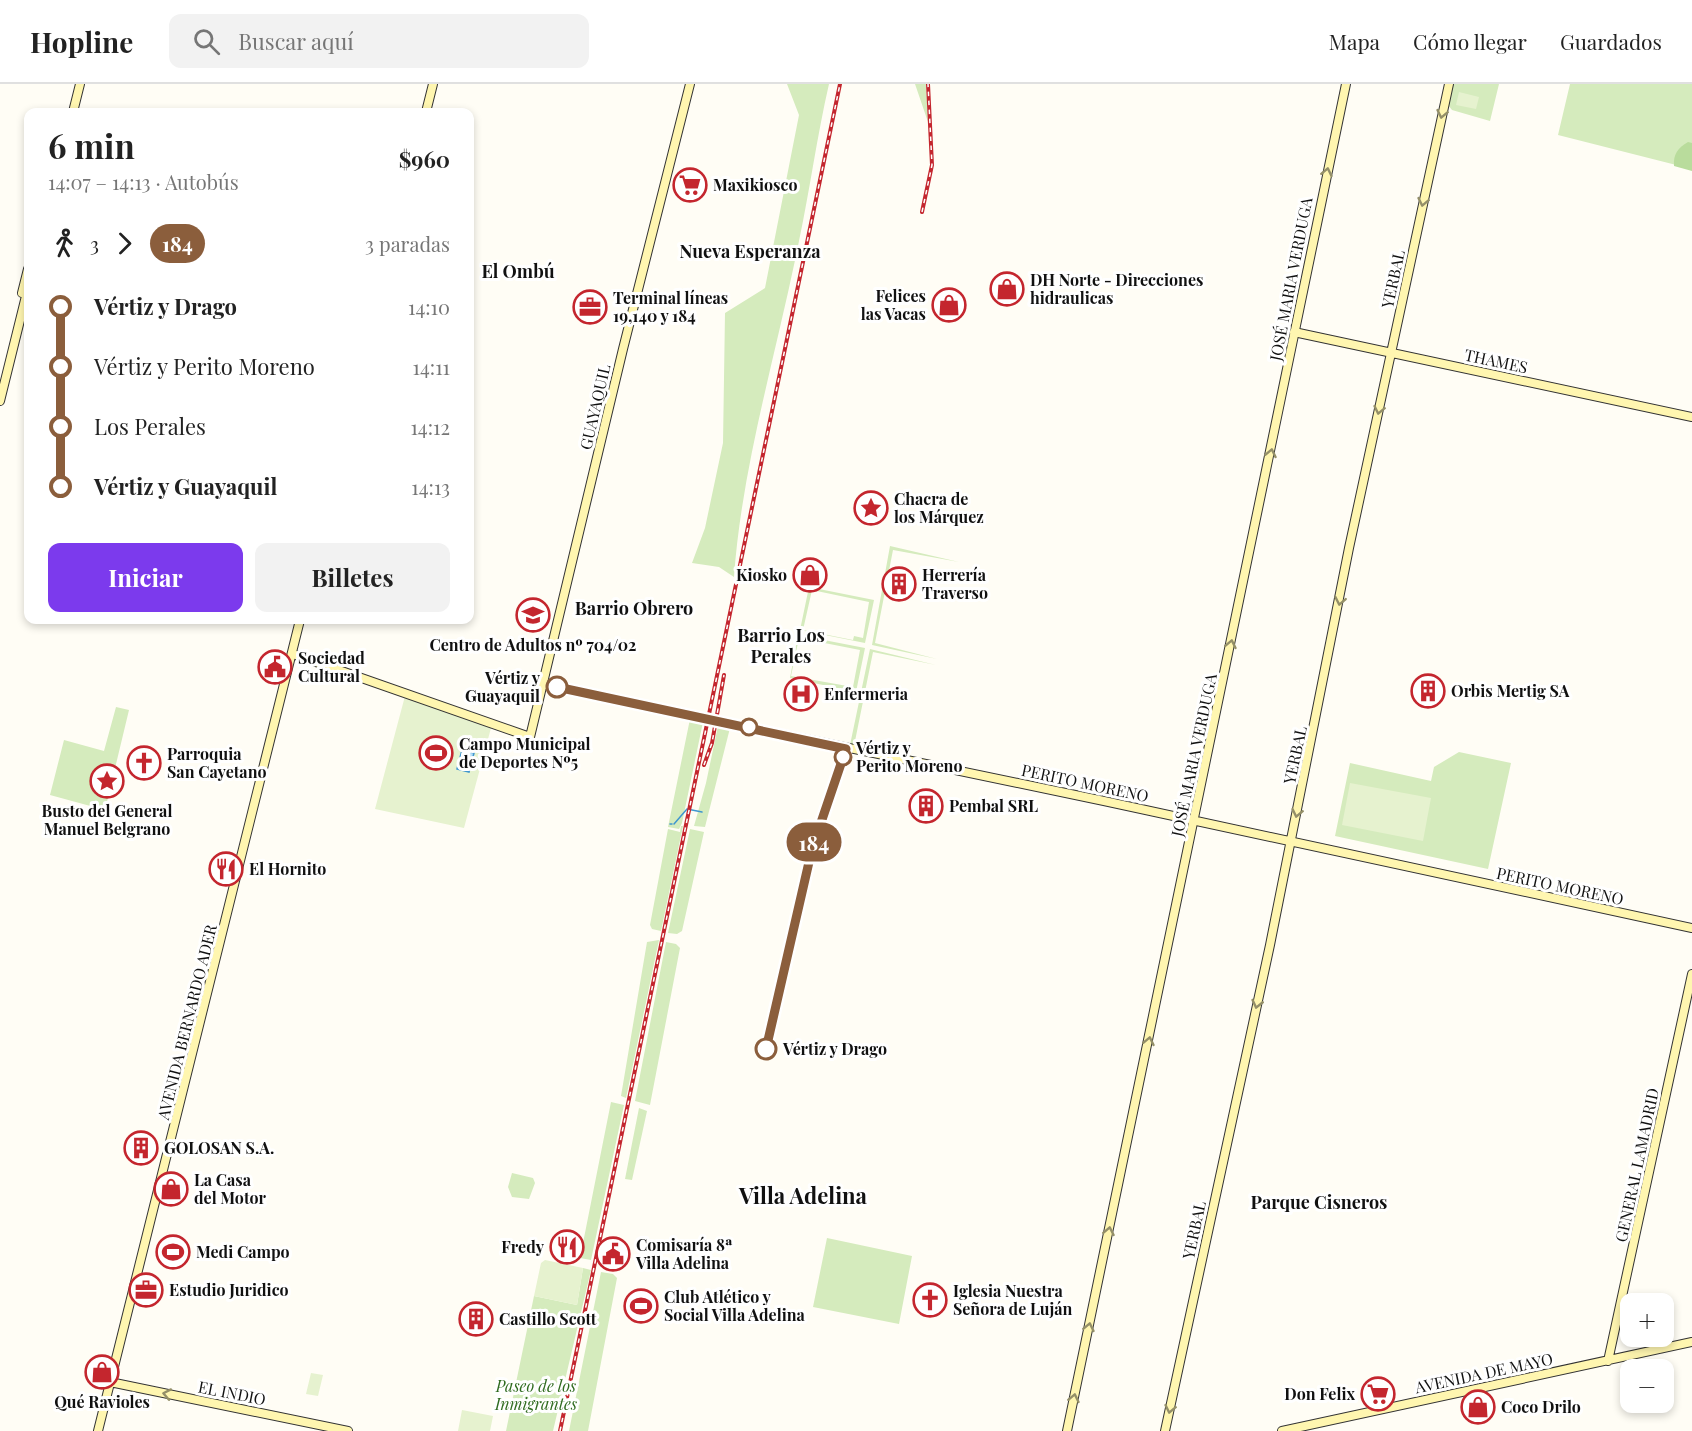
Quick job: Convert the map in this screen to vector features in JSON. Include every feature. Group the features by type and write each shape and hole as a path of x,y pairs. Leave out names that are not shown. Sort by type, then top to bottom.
{"street":[{"path":"69,108 75,84"},
{"path":"74,108 80,84"},
{"path":"427,108 433,84"},
{"name":"GUAYAQUIL","path":"293,654 530,737 625,338 690,84"},
{"name":"JOSÉ MARIA VERDUGA","path":"1067,1431 1346,84"},
{"name":"YERBAL","path":"1165,1431 1291,841 1390,353 1449,84"},
{"path":"0,382 24,285"},
{"path":"0,401 24,304"},
{"name":"THAMES","path":"1294,332 1692,417"},
{"name":"AVENIDA BERNARDO ADER","path":"98,1431 299,624"},
{"name":"PERITO MORENO","path":"542,684 1194,820 1692,928"},
{"name":"GENERAL LAMADRID","path":"1608,1361 1692,974"},
{"name":"AVENIDA DE MAYO","path":"1282,1431 1692,1342"},
{"name":"EL INDIO","path":"110,1382 348,1431"}],"green space":[{"path":"787,84 829,84 799,241 752,450 744,492 734,577 719,567 692,563 705,528 723,443 725,313 765,288 799,115"},
{"path":"915,84 926,84 928,122"},
{"path":"1453,84 1499,84 1490,121 1452,110 1448,105"},
{"path":"1570,84 1692,84 1692,169 1558,135"},
{"path":"1459,92 1479,97 1476,109 1456,105"},
{"path":"1688,142 1692,143 1692,171 1674,166 1677,152"},
{"path":"890,546 959,562 893,550 875,643 937,659 872,645"},
{"path":"809,587 874,600 865,643 800,630","holes":["812,590 869,602 863,638 854,636 853,640 803,630"]},
{"path":"798,635 865,648 856,692 790,678","holes":["799,638 860,650 853,687 791,676"]},
{"path":"870,649 936,665 873,652 854,746 850,745"},
{"name":"Campo Municipal de Deportes Nº5","path":"405,696 491,728 464,828 375,809"},
{"path":"116,707 129,710 105,810 50,795 64,740 104,751"},
{"path":"690,719 703,722 679,829 668,827"},
{"path":"718,726 730,728 705,827 694,826 706,783"},
{"path":"1459,752 1511,763 1488,869 1335,836 1350,763 1431,781 1434,767"},
{"path":"1350,783 1431,798 1423,841 1342,825"},
{"path":"683,826 661,931 652,929 650,925 668,829 680,832"},
{"path":"690,829 704,832 682,931 677,934 668,933"},
{"path":"659,940 626,1098 621,1096 647,942"},
{"path":"666,942 676,944 680,948 650,1105 635,1101"},
{"path":"611,1102 624,1105 591,1260 580,1258"},
{"path":"639,1108 647,1111 632,1180 625,1179"},
{"path":"512,1173 533,1178 535,1183 529,1199 512,1197 508,1187"},
{"path":"827,1238 912,1256 899,1324 813,1307"},
{"path":"545,1260 583,1268 577,1305 534,1296 541,1263"},
{"name":"Paseo de los Inmigrantes","path":"583,1268 591,1270 553,1431 506,1431 534,1296 577,1305"},
{"path":"601,1272 613,1274 617,1278 588,1431 569,1431"},
{"path":"311,1373 323,1375 318,1396 306,1394"},
{"path":"462,1410 493,1416 490,1431 458,1431"}],"water":[{"path":"462,750 474,753 469,772 457,769"}],"waterway":[{"path":"674,824 687,809 702,812"}],"railway":[{"path":"560,1431 840,84"},
{"path":"922,212 932,165 928,84"},
{"path":"704,765 712,743 724,675"}],"bus line":[{"name":"184","path":"557,687 846,749 812,849 766,1049"}],"place":[{"name":"Maxikiosco","path":"690,185"},
{"name":"DH Norte - Direcciones hidraulicas","path":"1007,289"},
{"name":"Felices las Vacas","path":"949,305"},
{"name":"Terminal líneas 19,140 y 184","path":"590,307"},
{"name":"Chacra de los Márquez","path":"871,508"},
{"name":"Kiosko","path":"810,575"},
{"name":"Herrería Traverso","path":"899,584"},
{"name":"Centro de Adultos nº 704/02","path":"533,615"},
{"name":"Sociedad Cultural","path":"275,667"},
{"name":"Vértiz y Guayaquil","path":"557,687"},
{"name":"Orbis Mertig SA","path":"1428,691"},
{"name":"Enfermeria","path":"801,694"},
{"name":"Campo Municipal de Deportes Nº5","path":"436,753"},
{"name":"Vértiz y Perito Moreno","path":"843,757"},
{"name":"Parroquia San Cayetano","path":"144,763"},
{"name":"Busto del General Manuel Belgrano","path":"107,781"},
{"name":"Pembal SRL","path":"926,806"},
{"name":"El Hornito","path":"226,869"},
{"name":"Vértiz y Drago","path":"766,1049"},
{"name":"GOLOSAN S.A.","path":"141,1148"},
{"name":"La Casa del Motor","path":"171,1189"},
{"name":"Fredy","path":"567,1247"},
{"name":"Medi Campo","path":"173,1252"},
{"name":"Comisaría 8ª Villa Adelina","path":"613,1254"},
{"name":"Estudio Juridico","path":"146,1290"},
{"name":"Iglesia Nuestra Señora de Luján","path":"930,1300"},
{"name":"Club Atlético y Social Villa Adelina","path":"641,1306"},
{"name":"Castillo Scott","path":"476,1319"},
{"name":"Qué Ravioles","path":"102,1372"},
{"name":"Don Felix","path":"1378,1394"},
{"name":"Coco Drilo","path":"1478,1407"}],"district":[{"name":"Nueva Esperanza","path":"750,252"},
{"name":"El Ombú","path":"518,272"},
{"name":"Barrio Obrero","path":"634,609"},
{"name":"Barrio Los Perales","path":"781,646"},
{"name":"Villa Adelina","path":"803,1196"},
{"name":"Parque Cisneros","path":"1319,1203"}]}
